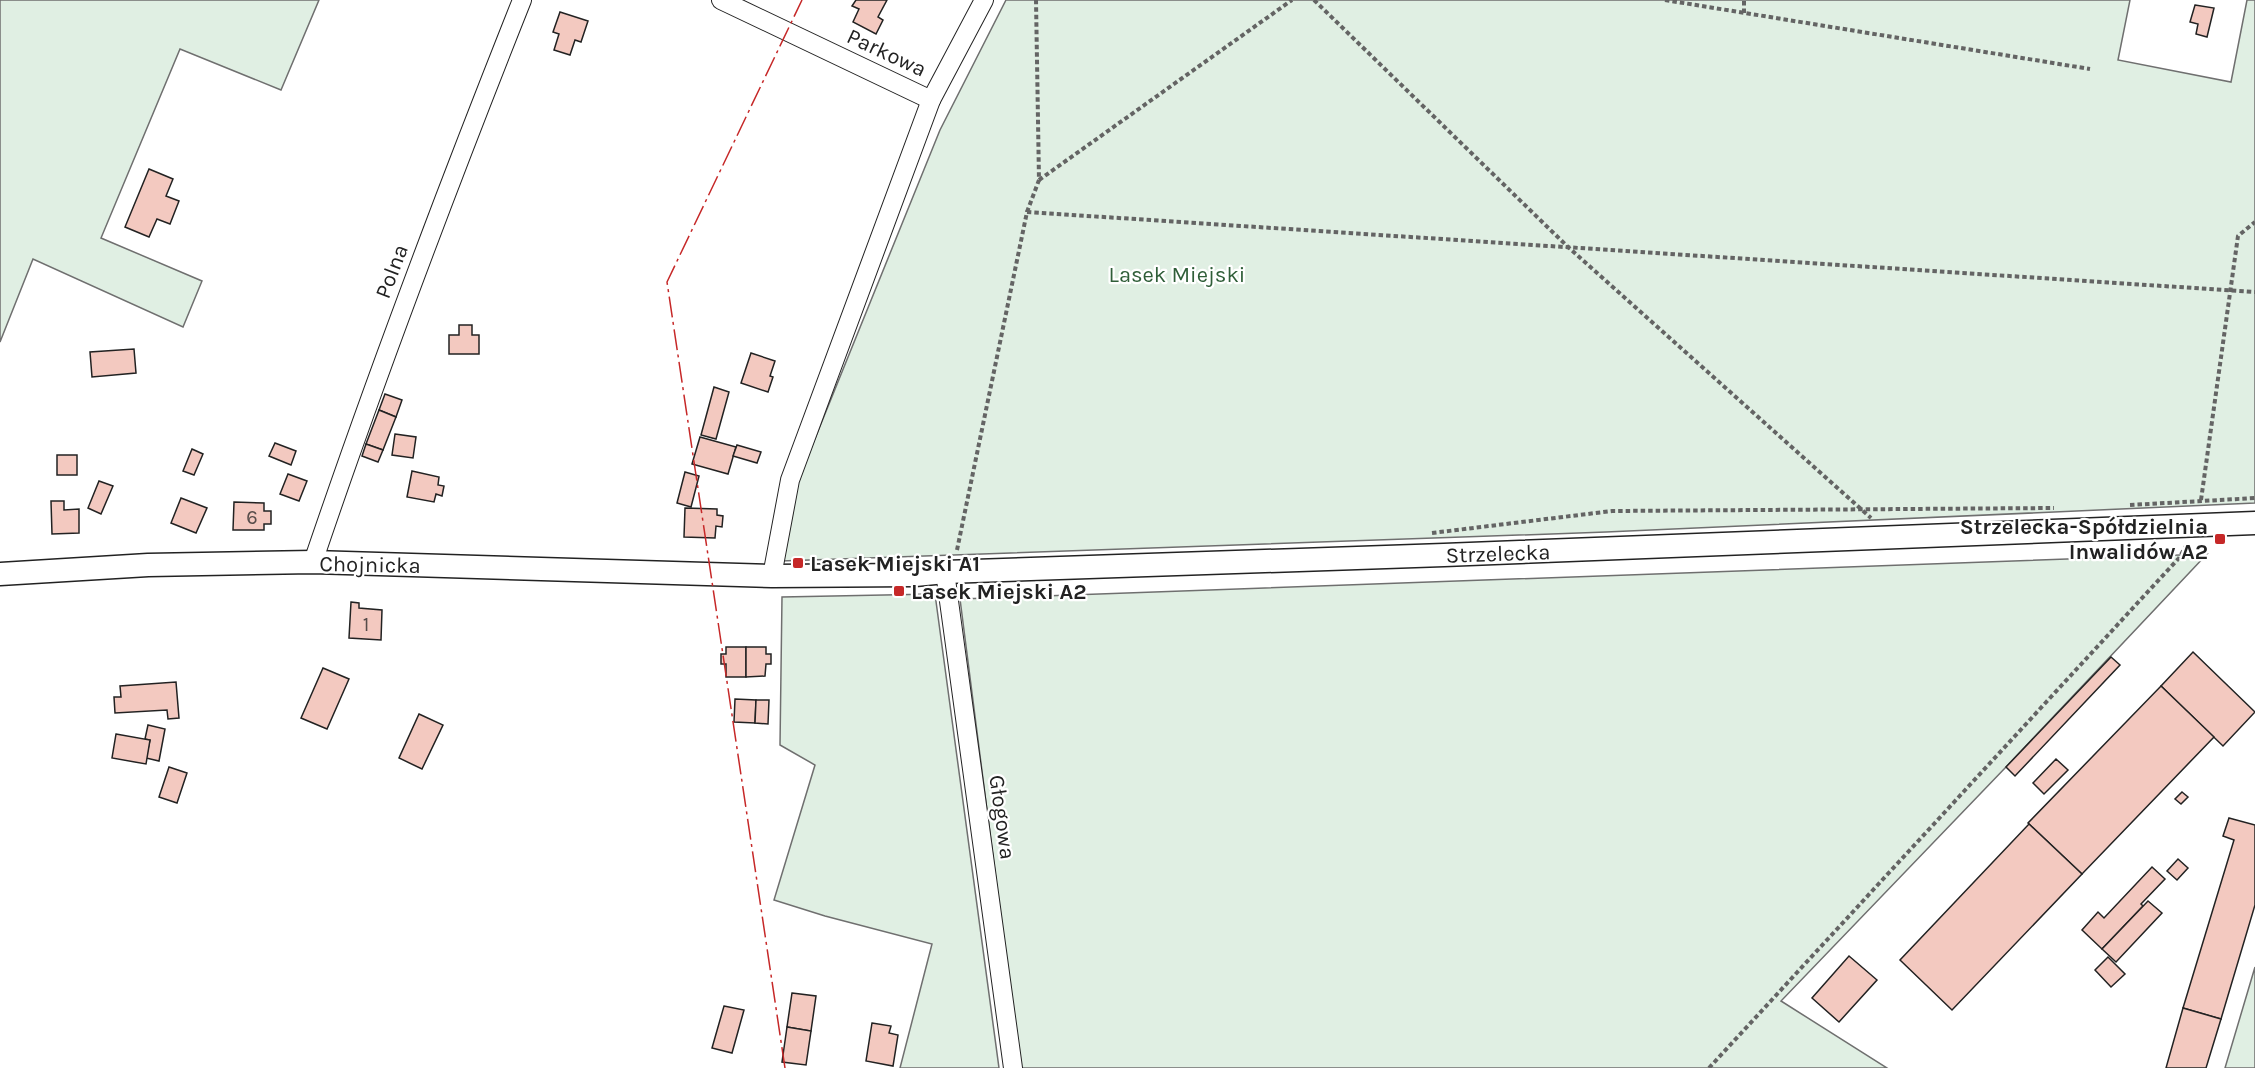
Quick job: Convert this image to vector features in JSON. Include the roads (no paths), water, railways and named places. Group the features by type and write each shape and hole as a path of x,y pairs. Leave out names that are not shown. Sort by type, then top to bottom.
{"street":[{"name":"Polna","path":"313,562 363,415 522,0"},
{"name":"Parkowa","path":"721,0 931,100 984,0"},
{"path":"772,576 790,480 931,100"},
{"name":"Strzelecka","path":"741,575 915,575 945,572 1432,556 2255,523"},
{"name":"Chojnicka","path":"0,574 159,565 313,562 741,575"},
{"name":"Głogowa","path":"945,572 1013,1068"}],"place":[{"name":"Strzelecka-Spółdzielnia Inwalidów A2","path":"2220,539"},
{"name":"Lasek Miejski A1","path":"798,563"},
{"name":"Lasek Miejski A2","path":"899,591"}],"park label":[{"name":"Lasek Miejski","path":"1177,274"}]}
